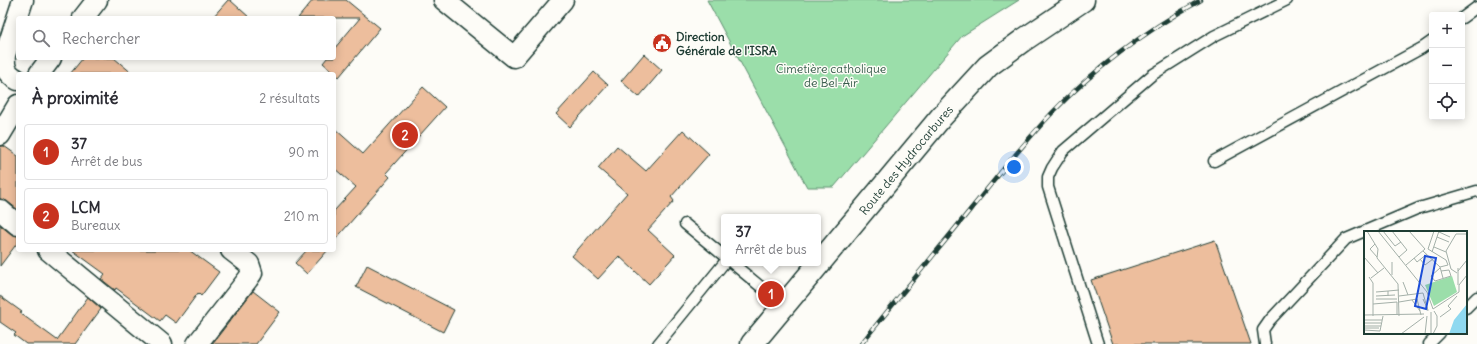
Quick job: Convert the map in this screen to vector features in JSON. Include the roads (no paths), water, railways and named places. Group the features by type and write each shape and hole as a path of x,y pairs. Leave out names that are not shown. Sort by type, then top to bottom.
{"street":[{"path":"17,16 23,0"},
{"path":"85,16 97,0"},
{"path":"444,0 514,57 563,0"},
{"name":"Route des Hydrocarbures","path":"821,262 942,116 988,66 1083,0"},
{"path":"16,20 4,55 4,64 7,73 16,79"},
{"path":"40,72 49,60"},
{"path":"0,135 16,108"},
{"path":"0,210 16,223"},
{"path":"50,252 162,344"},
{"path":"197,344 252,273 249,264 234,252"},
{"name":"Route des Hydrocarbures","path":"752,344 817,266"}],"lane":[{"path":"1098,344 1048,187 1048,177 1057,159 1063,151 1093,124 1152,75 1214,36 1287,0"},
{"path":"1465,16 1477,7"},
{"path":"1214,161 1429,43"},
{"path":"1365,231 1418,208 1477,191"},
{"path":"685,224 721,254"},
{"path":"1265,344 1263,330 1270,320 1346,239 1364,231"},
{"path":"658,344 722,266"},
{"path":"736,266 784,306"},
{"path":"1467,307 1477,297"},
{"path":"1429,344 1439,334"}],"railway":[{"path":"861,344 1010,161 1052,113 1069,96 1122,51 1161,24 1201,0"}],"place":[{"name":"Direction Générale de l'ISRA","path":"662,43"},
{"name":"LCM","path":"405,135"},
{"name":"37","path":"771,294"}],"park label":[{"name":"Cimetière catholique de Bel-Air","path":"831,75"}]}
